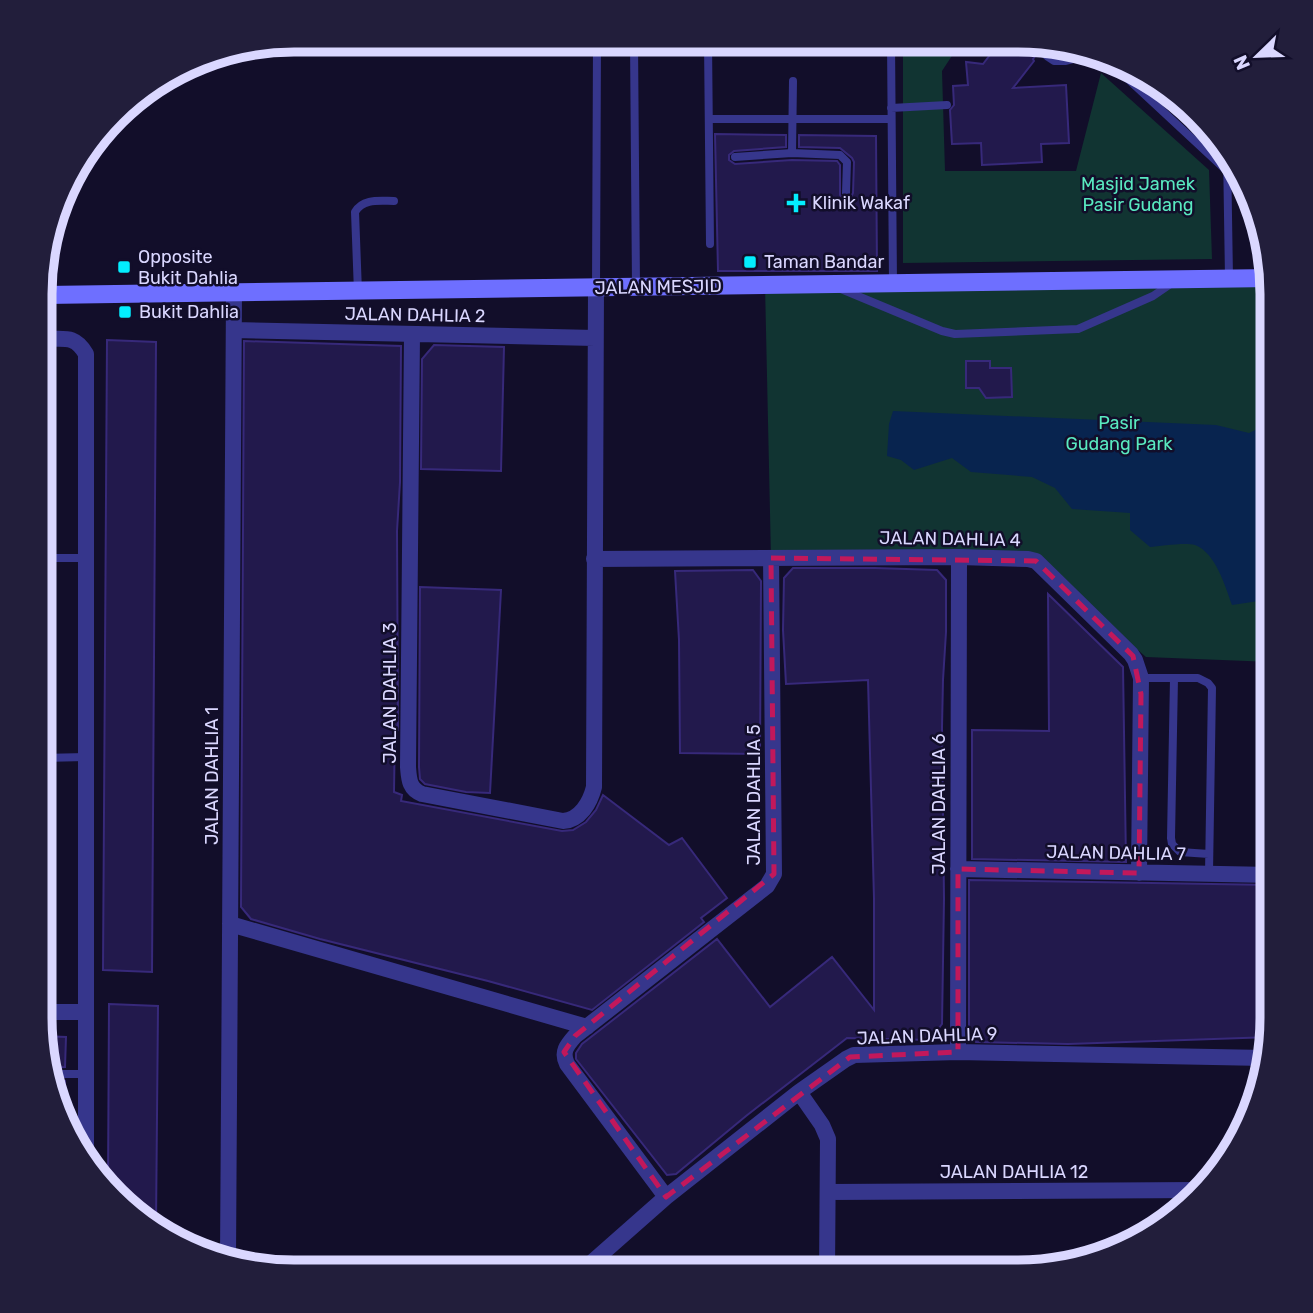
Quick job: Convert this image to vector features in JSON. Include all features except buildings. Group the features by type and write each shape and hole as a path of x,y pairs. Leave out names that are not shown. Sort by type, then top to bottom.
{"main road":[{"name":"JALAN MESJID","path":"52,295 1260,278"}],"street":[{"path":"594,559 596,288"},
{"name":"JALAN DAHLIA 1","path":"228,1251 234,293"},
{"name":"JALAN DAHLIA 2","path":"234,330 595,338"},
{"name":"JALAN DAHLIA 3","path":"412,334 408,767 410,784 417,792 566,821 572,820 583,810 594,787 594,559"},
{"path":"52,339 72,340 80,344 86,354 86,1073 79,1127"},
{"name":"JALAN DAHLIA 5","path":"666,1198 565,1060 564,1052 570,1041 766,886 774,874 771,558"},
{"name":"JALAN DAHLIA 4","path":"594,559 959,558 1036,561 1131,654 1141,678 1139,873"},
{"name":"JALAN DAHLIA 6","path":"958,1052 959,558"},
{"name":"JALAN DAHLIA 7","path":"958,869 1260,875"},
{"path":"230,924 587,1027"},
{"path":"53,1012 86,1012"},
{"name":"JALAN DAHLIA 9","path":"595,1260 666,1198 799,1093 854,1055 958,1052 1257,1058"},
{"path":"799,1093 827,1134 827,1260"},
{"name":"JALAN DAHLIA 12","path":"828,1192 1189,1190"}],"lane":[{"path":"596,288 597,52"},
{"path":"634,52 636,287"},
{"path":"708,52 710,244"},
{"path":"891,52 892,284"},
{"path":"1046,55 1054,61 1073,59"},
{"path":"1128,79 1226,170"},
{"path":"792,153 793,81"},
{"path":"891,108 947,105"},
{"path":"709,119 891,120"},
{"path":"735,157 792,153 840,155 846,162 846,193"},
{"path":"1227,171 1229,278"},
{"path":"358,292 355,212 363,203 394,201"},
{"path":"829,284 955,334 1081,328 1156,294 1177,279"},
{"path":"52,558 86,558"},
{"path":"1141,678 1204,680 1212,688 1209,873"},
{"path":"1174,678 1171,838 1175,849 1180,852 1209,854"},
{"path":"53,758 86,757"},
{"path":"59,1074 86,1073"}],"highlighted area":[{"path":"771,558 1036,561 1133,656 1141,694 1139,873 958,869 958,1052 850,1057 666,1197 564,1052 575,1036 774,874"}],"green space":[{"name":"Masjid Jamek Pasir Gudang","path":"903,52 954,52 942,71 945,171 1076,171 1101,73 1209,170 1212,259 903,263"},
{"name":"Pasir Gudang Park","path":"1260,278 1260,662 1146,657 1039,564 771,558 765,285"}],"water":[{"path":"893,411 1216,425 1249,433 1260,428 1260,601 1232,605 1219,571 1209,555 1195,545 1150,547 1130,530 1130,513 1072,509 1055,488 1032,477 971,472 952,458 914,470 901,460 887,456 889,424"}],"place":[{"name":"Klinik Wakaf","path":"796,203"},
{"name":"Taman Bandar","path":"750,262"},
{"name":"Opposite Bukit Dahlia","path":"124,267"},
{"name":"Bukit Dahlia","path":"125,312"}]}
